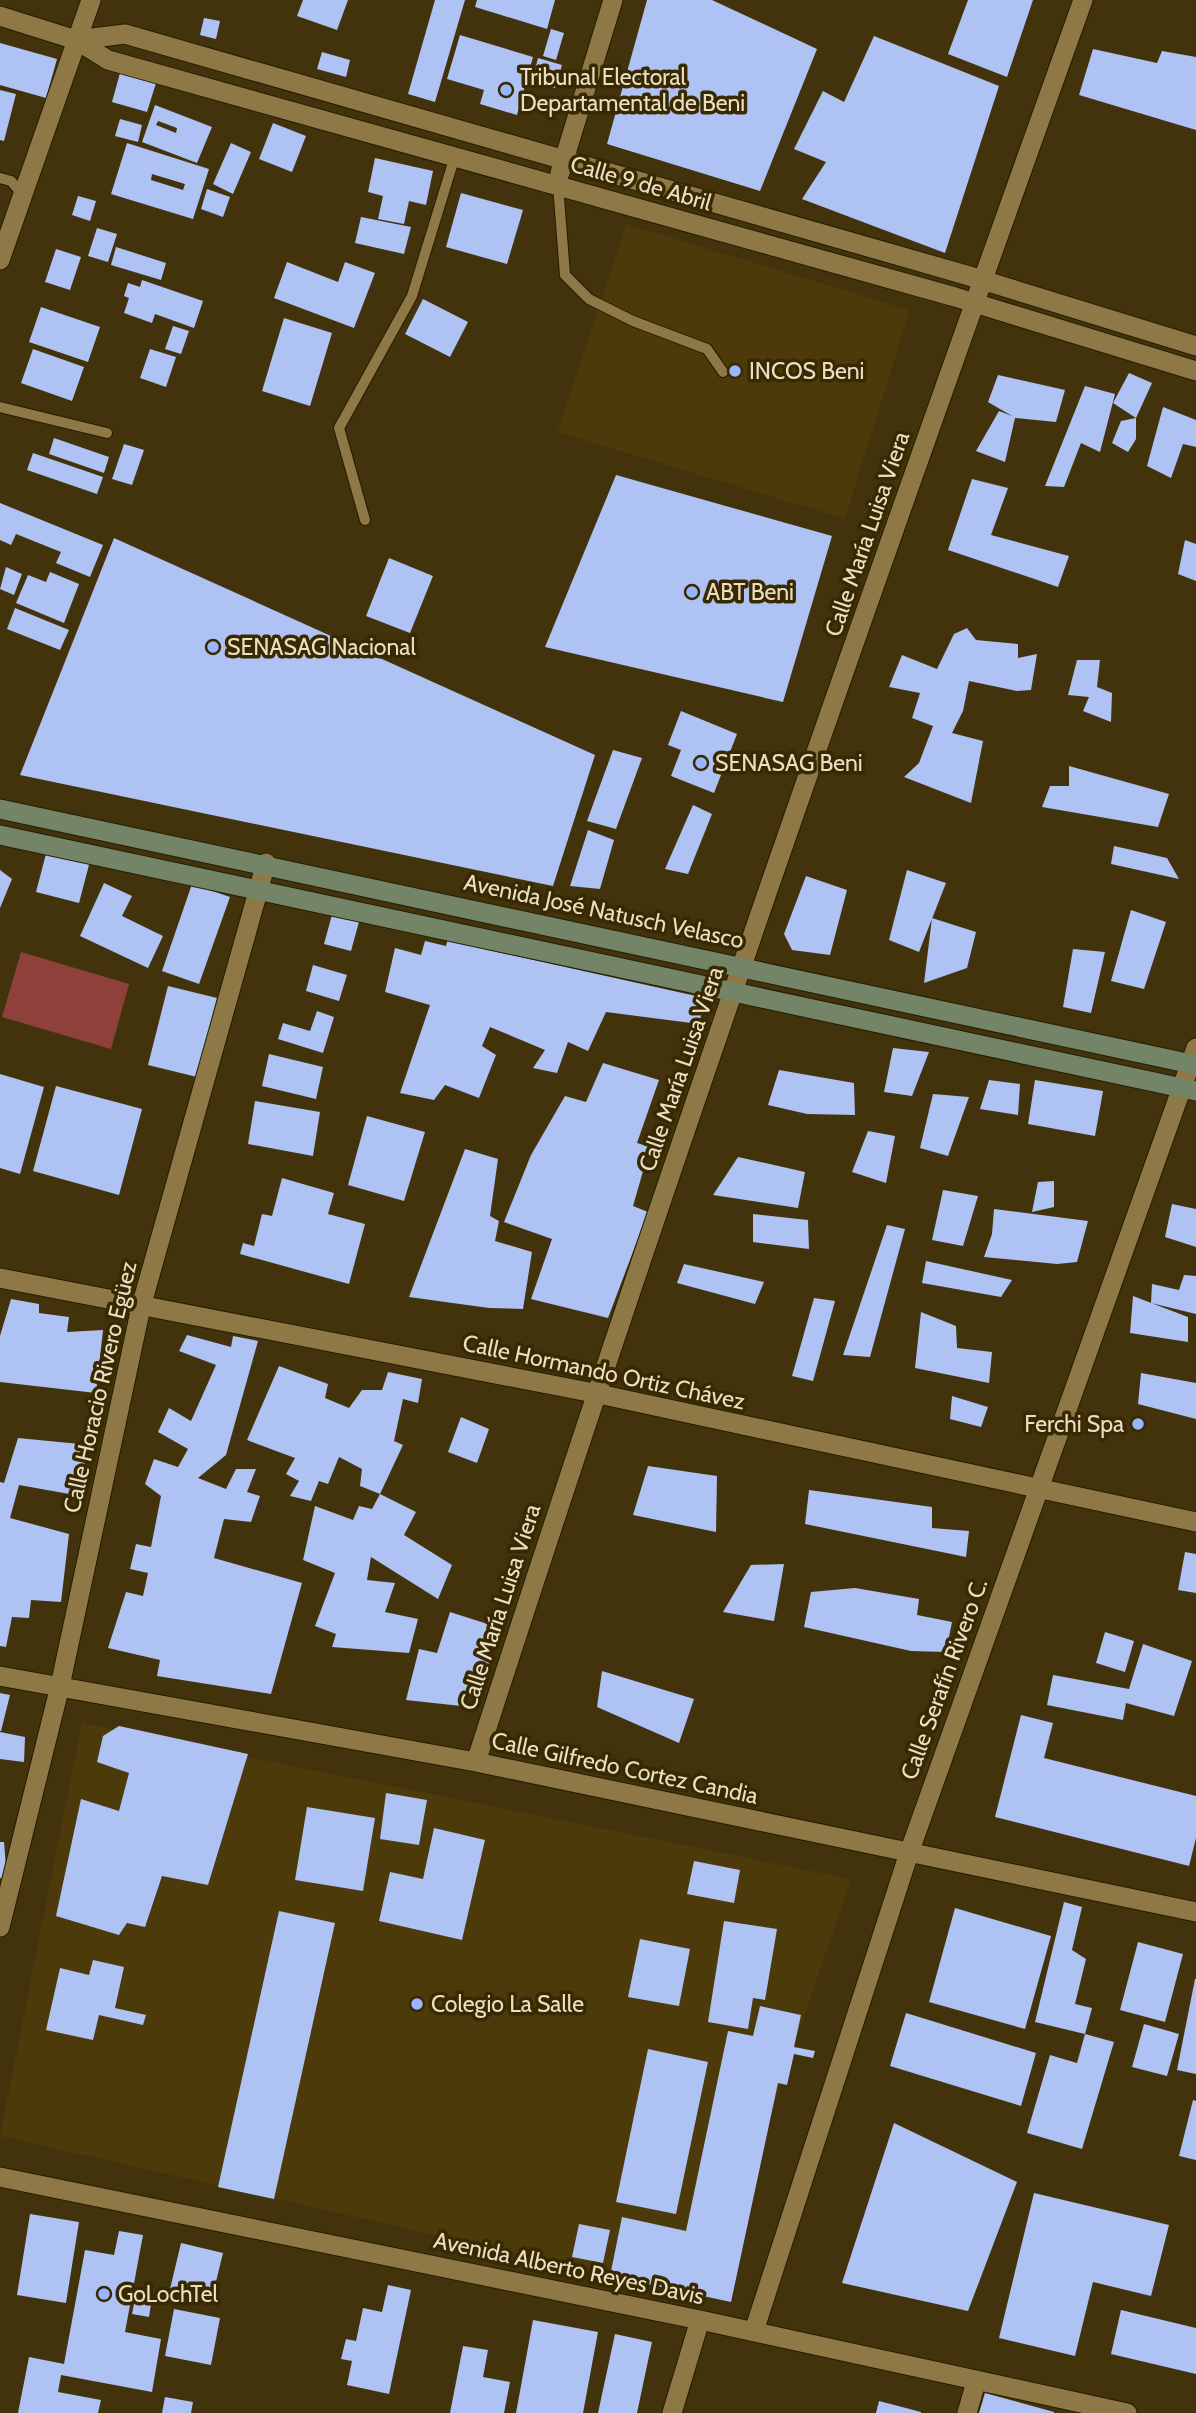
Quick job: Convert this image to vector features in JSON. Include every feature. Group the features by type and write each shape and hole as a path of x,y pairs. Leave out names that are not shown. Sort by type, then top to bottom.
{"main road":[{"name":"Avenida José Natusch Velasco","path":"0,809 1194,1059"},
{"path":"0,835 1189,1089"}],"street":[{"path":"0,260 91,0"},
{"path":"558,185 613,0"},
{"name":"Calle María Luisa Viera","path":"476,1762 594,1393 982,280 1083,0"},
{"name":"Calle 9 de Abril","path":"0,16 76,40 108,60 974,303 1196,371"},
{"name":"Calle 9 de Abril","path":"76,40 125,34 563,162 982,280 1196,346"},
{"name":"Calle Horacio Rivero Egüez","path":"0,1927 60,1686 141,1307 266,863"},
{"name":"Calle Serafín Rivero C.","path":"754,2332 909,1853 1038,1489 1189,1089 1194,1059"},
{"name":"Calle Hormando Ortiz Chávez","path":"0,1278 594,1393 1196,1522"},
{"name":"Calle Gilfredo Cortez Candia","path":"0,1676 476,1762 1196,1912"},
{"name":"Avenida Alberto Reyes Davis","path":"0,2177 700,2320 1127,2413"},
{"path":"673,2413 700,2320"},
{"path":"967,2413 975,2382"}],"lane":[{"path":"365,520 339,428 412,296 455,156"},
{"path":"0,178 11,181 23,195"},
{"path":"558,185 557,211 565,275 589,299 643,325 707,349 723,372"},
{"path":"0,407 107,433"}],"shaded area":[{"name":"INCOS Beni","path":"626,224 910,310 845,519 558,432"},
{"path":"21,952 129,984 111,1049 2,1017"},
{"name":"Colegio La Salle","path":"82,1723 851,1879 708,2297 0,2136"}],"building":[{"path":"303,0 348,0 337,30 297,16"},
{"path":"435,0 465,0 435,102 408,94"},
{"path":"477,0 555,0 547,29 475,7"},
{"path":"647,0 712,0 817,49 760,191 607,144"},
{"path":"968,0 1033,0 1007,77 948,54"},
{"path":"204,18 220,21 216,39 200,35"},
{"path":"551,29 564,33 556,60 543,56"},
{"path":"460,35 533,57 517,115 480,104 484,90 447,79"},
{"path":"874,36 999,86 945,253 802,199 826,162 794,149 823,91 844,102"},
{"path":"0,43 57,59 46,98 0,85"},
{"path":"1093,49 1157,63 1162,51 1196,57 1196,130 1079,95"},
{"path":"322,52 350,60 346,77 317,69"},
{"path":"538,58 562,65 555,88 532,81"},
{"path":"120,73 156,83 147,112 112,102"},
{"path":"0,90 16,94 4,141 0,140"},
{"path":"155,105 212,127 197,163 142,142","holes":["158,121 177,128 176,133 156,125"]},
{"path":"120,119 142,125 138,142 115,136"},
{"path":"273,123 306,136 292,172 259,159"},
{"path":"127,143 209,169 193,219 111,194","holes":["152,174 185,184 183,190 151,180"]},
{"path":"231,143 251,152 233,194 213,184"},
{"path":"375,158 433,171 426,205 409,201 404,224 378,219 383,196 368,192"},
{"path":"207,189 230,197 223,217 201,209"},
{"path":"461,193 523,210 507,264 446,247"},
{"path":"78,196 96,201 90,221 72,215"},
{"path":"361,217 411,227 404,254 355,243"},
{"path":"97,228 117,234 108,262 88,256"},
{"path":"116,247 166,263 161,280 111,265"},
{"path":"56,249 81,257 70,290 45,282"},
{"path":"287,262 338,282 345,262 375,273 354,328 274,298"},
{"path":"142,280 203,301 194,328 155,314 152,323 124,313 129,298 124,296 128,283 140,287"},
{"path":"423,299 468,322 450,357 405,334"},
{"path":"41,307 100,327 88,362 29,342"},
{"path":"284,318 332,333 310,406 262,391"},
{"path":"173,326 189,331 181,354 165,349"},
{"path":"33,349 84,367 72,401 21,383"},
{"path":"150,349 176,357 166,387 140,378"},
{"path":"1129,373 1152,383 1136,418 1113,403"},
{"path":"998,375 1065,390 1056,422 1015,418 1005,462 976,451 999,411 1012,416 988,402"},
{"path":"1085,386 1115,394 1100,452 1081,443 1064,487 1045,486"},
{"path":"1163,407 1196,420 1196,447 1183,444 1171,478 1147,466"},
{"path":"1136,418 1136,439 1128,452 1112,443 1121,421"},
{"path":"54,438 109,457 104,473 49,454"},
{"path":"124,444 144,450 132,485 112,479"},
{"path":"33,453 103,477 97,494 27,470"},
{"name":"ABT Beni","path":"616,475 832,536 783,702 545,647"},
{"path":"972,479 1008,488 991,535 1069,556 1058,587 948,550"},
{"path":"0,503 103,545 90,577 56,563 61,552 16,534 11,545 0,540"},
{"name":"SENASAG Nacional","path":"114,538 595,755 553,886 20,775"},
{"path":"1185,540 1196,544 1196,581 1178,574"},
{"path":"389,558 433,576 410,633 366,616"},
{"path":"6,567 22,574 14,595 0,589"},
{"path":"50,572 79,584 64,623 16,603 28,575 46,582"},
{"path":"15,608 69,630 60,650 7,629"},
{"path":"967,628 976,640 1018,644 1018,658 1037,654 1031,690 1017,691 969,681 963,711 952,733 983,741 971,803 904,777 919,763 933,726 912,718 920,693 889,687 902,655 937,669 954,634"},
{"path":"1077,660 1100,660 1097,687 1112,693 1111,722 1083,711 1089,697 1068,695"},
{"name":"SENASAG Beni","path":"681,711 737,734 714,793 671,776 681,750 668,745"},
{"path":"613,750 642,758 616,829 587,821"},
{"path":"1069,766 1169,794 1158,827 1042,807 1050,786 1069,786"},
{"path":"693,805 712,814 688,874 665,869"},
{"path":"588,830 614,840 600,889 570,886"},
{"path":"1114,846 1167,858 1179,879 1111,864"},
{"path":"47,850 90,861 79,903 36,892"},
{"path":"0,870 12,879 0,908"},
{"path":"907,870 946,883 919,952 889,940"},
{"path":"806,876 847,890 830,955 792,950 784,934"},
{"path":"104,883 132,896 122,916 163,936 148,968 80,936"},
{"path":"192,884 230,897 199,984 162,971"},
{"path":"1131,910 1166,922 1144,989 1111,981"},
{"path":"333,911 360,918 351,951 324,944"},
{"path":"932,918 976,932 967,968 924,983"},
{"path":"449,935 490,945 489,950 705,998 699,1024 606,1012 588,1051 568,1042 557,1073 533,1068 545,1050 490,1027 482,1046 496,1055 479,1098 445,1085 434,1100 400,1093 430,1005 385,992 395,948 421,955 425,941 446,946"},
{"path":"1073,949 1105,952 1091,1013 1063,1007"},
{"path":"313,965 347,975 339,1001 306,991"},
{"path":"168,986 217,998 197,1077 148,1065"},
{"path":"317,1011 334,1017 323,1053 278,1039 283,1023 310,1031"},
{"path":"893,1048 929,1052 912,1096 884,1092"},
{"path":"269,1054 323,1067 316,1099 262,1086"},
{"path":"603,1063 659,1080 637,1143 650,1147 633,1206 648,1212 608,1318 531,1299 552,1239 504,1222 531,1155 565,1096 586,1102"},
{"path":"779,1070 854,1083 855,1115 807,1114 768,1105"},
{"path":"0,1074 44,1087 20,1174 0,1168"},
{"path":"989,1080 1020,1084 1018,1115 980,1109"},
{"path":"1035,1080 1103,1091 1095,1136 1028,1124"},
{"path":"56,1086 142,1109 119,1195 33,1171"},
{"path":"933,1094 969,1097 948,1156 920,1148"},
{"path":"255,1101 320,1112 313,1156 248,1144"},
{"path":"367,1116 425,1132 404,1201 348,1185"},
{"path":"868,1131 895,1136 886,1183 852,1172"},
{"path":"465,1149 498,1159 490,1216 499,1221 495,1241 532,1252 523,1309 489,1308 409,1297"},
{"path":"738,1157 805,1172 798,1208 713,1195"},
{"path":"282,1178 334,1193 328,1214 365,1224 349,1284 240,1254 243,1243 254,1246 262,1214 272,1216"},
{"path":"1054,1181 1054,1207 1032,1212 1038,1182"},
{"path":"943,1190 978,1196 963,1246 932,1240"},
{"path":"1172,1204 1196,1209 1196,1247 1165,1237"},
{"path":"994,1209 1088,1221 1077,1262 1057,1264 984,1257 992,1234"},
{"path":"753,1214 808,1220 809,1249 753,1242"},
{"path":"887,1225 905,1229 870,1357 843,1355"},
{"path":"926,1261 1012,1280 1001,1297 922,1283"},
{"path":"684,1264 764,1282 755,1304 677,1283"},
{"path":"1184,1275 1196,1276 1196,1314 1151,1303 1152,1284 1179,1290"},
{"path":"1133,1296 1188,1317 1188,1342 1130,1333"},
{"path":"814,1298 835,1301 813,1381 792,1376"},
{"path":"11,1299 39,1304 39,1313 69,1317 67,1332 103,1330 96,1393 0,1382 0,1336"},
{"path":"921,1312 956,1326 957,1348 992,1352 989,1383 915,1368"},
{"path":"187,1335 231,1347 233,1336 258,1341 226,1455 198,1478 226,1489 236,1469 256,1469 247,1492 260,1496 251,1522 224,1519 214,1558 302,1583 271,1694 157,1676 160,1660 108,1648 126,1592 143,1596 148,1573 130,1569 136,1544 151,1547 161,1496 145,1484 154,1459 178,1467 188,1449 158,1432 169,1408 191,1421 216,1365 179,1351"},
{"path":"279,1366 328,1384 325,1398 349,1408 362,1390 382,1390 388,1372 422,1379 418,1403 403,1399 394,1441 403,1445 380,1494 360,1486 362,1469 339,1457 328,1484 319,1481 311,1501 290,1496 299,1481 286,1474 295,1458 247,1440"},
{"path":"1141,1373 1196,1383 1196,1419 1138,1404"},
{"path":"952,1396 988,1407 981,1427 950,1419"},
{"path":"461,1417 489,1429 477,1463 448,1452"},
{"path":"18,1438 90,1445 75,1495 19,1485 10,1518 69,1534 61,1602 31,1600 29,1618 12,1617 6,1647 0,1646 0,1482 4,1483"},
{"path":"648,1466 717,1476 716,1532 633,1515"},
{"path":"809,1490 932,1507 932,1528 969,1531 966,1557 805,1524"},
{"path":"380,1494 416,1512 404,1535 452,1565 438,1599 371,1557 367,1580 395,1583 385,1612 418,1619 409,1653 332,1647 336,1634 315,1626 335,1573 303,1560 315,1506 353,1520 359,1506 372,1509"},
{"path":"1185,1552 1196,1554 1196,1593 1178,1590"},
{"path":"784,1564 774,1621 723,1612 751,1565"},
{"path":"855,1588 919,1599 917,1615 952,1622 946,1652 911,1651 804,1627 811,1592"},
{"path":"450,1612 497,1627 488,1670 475,1667 461,1706 406,1700 419,1649 437,1653"},
{"path":"1105,1632 1134,1641 1125,1672 1096,1663"},
{"path":"1143,1644 1192,1661 1174,1716 1126,1703 1123,1720 1047,1705 1053,1675 1129,1689"},
{"path":"602,1671 694,1699 679,1743 597,1707"},
{"path":"0,1693 10,1695 1,1731 0,1731"},
{"path":"1021,1715 1053,1723 1044,1758 1196,1796 1196,1838 1189,1866 995,1817"},
{"path":"119,1726 248,1754 208,1885 162,1876 145,1927 127,1923 119,1935 56,1916 81,1799 119,1811 129,1773 97,1762 103,1736"},
{"path":"0,1732 25,1737 24,1762 0,1759"},
{"path":"386,1793 427,1800 419,1845 380,1839"},
{"path":"307,1807 375,1818 363,1891 295,1880"},
{"path":"434,1828 485,1840 462,1940 379,1921 390,1872 423,1879"},
{"path":"0,1842 4,1842 7,1879 0,1878"},
{"path":"694,1861 740,1870 734,1903 687,1894"},
{"path":"1064,1902 1082,1907 1072,1950 1086,1959 1075,2004 1092,2008 1085,2034 1035,2022"},
{"path":"955,1908 1051,1936 1025,2029 929,2002"},
{"path":"279,1911 335,1923 274,2199 218,2187"},
{"path":"724,1921 777,1929 765,2000 753,1998 748,2029 708,2022"},
{"path":"640,1939 690,1949 679,2006 628,1997"},
{"path":"1138,1942 1183,1954 1165,2022 1120,2010"},
{"path":"93,1960 124,1967 115,2008 146,2015 143,2025 99,2015 93,2040 46,2030 60,1968 89,1975"},
{"path":"1196,1979 1196,2074 1177,2070"},
{"path":"760,2006 801,2015 794,2047 815,2051 813,2058 794,2054 787,2085 778,2083 731,2302 610,2276 622,2217 686,2231 728,2031 753,2036"},
{"path":"906,2013 1036,2053 1021,2106 890,2066"},
{"path":"1144,2024 1179,2034 1167,2076 1132,2067"},
{"path":"1085,2034 1114,2042 1082,2149 1027,2133 1050,2055 1077,2063"},
{"path":"648,2049 708,2062 676,2214 616,2202"},
{"path":"1193,2100 1196,2101 1196,2160 1179,2156"},
{"path":"894,2123 1017,2182 968,2311 842,2283"},
{"path":"1034,2193 1169,2225 1151,2296 1093,2282 1075,2356 999,2338"},
{"path":"30,2214 79,2222 66,2303 17,2295"},
{"path":"579,2224 610,2230 603,2263 572,2257"},
{"name":"GoLochTel","path":"119,2231 143,2235 125,2332 161,2339 152,2392 61,2375 58,2392 101,2400 98,2413 18,2413 29,2357 64,2364 85,2250 114,2255"},
{"path":"181,2243 223,2253 212,2298 170,2289"},
{"path":"388,2285 411,2290 389,2394 347,2385 352,2361 341,2359 346,2339 356,2341 363,2308 382,2312"},
{"path":"136,2294 152,2297 149,2317 132,2314"},
{"path":"174,2309 220,2318 211,2365 165,2356"},
{"path":"1121,2310 1196,2328 1196,2374 1111,2354"},
{"path":"533,2320 598,2332 583,2413 516,2413"},
{"path":"615,2334 652,2342 637,2413 598,2413"},
{"path":"463,2346 488,2350 483,2377 510,2382 504,2413 450,2413"},
{"path":"985,2393 1054,2412 1054,2413 979,2413"},
{"path":"165,2397 193,2402 191,2413 162,2413"},
{"path":"879,2401 921,2412 921,2413 876,2413"}],"place":[{"name":"Tribunal Electoral Departamental de Beni","path":"506,90"},
{"name":"INCOS Beni","path":"735,371"},
{"name":"ABT Beni","path":"692,592"},
{"name":"SENASAG Nacional","path":"213,647"},
{"name":"SENASAG Beni","path":"701,763"},
{"name":"Ferchi Spa","path":"1138,1424"},
{"name":"Colegio La Salle","path":"417,2004"},
{"name":"GoLochTel","path":"104,2294"}]}
